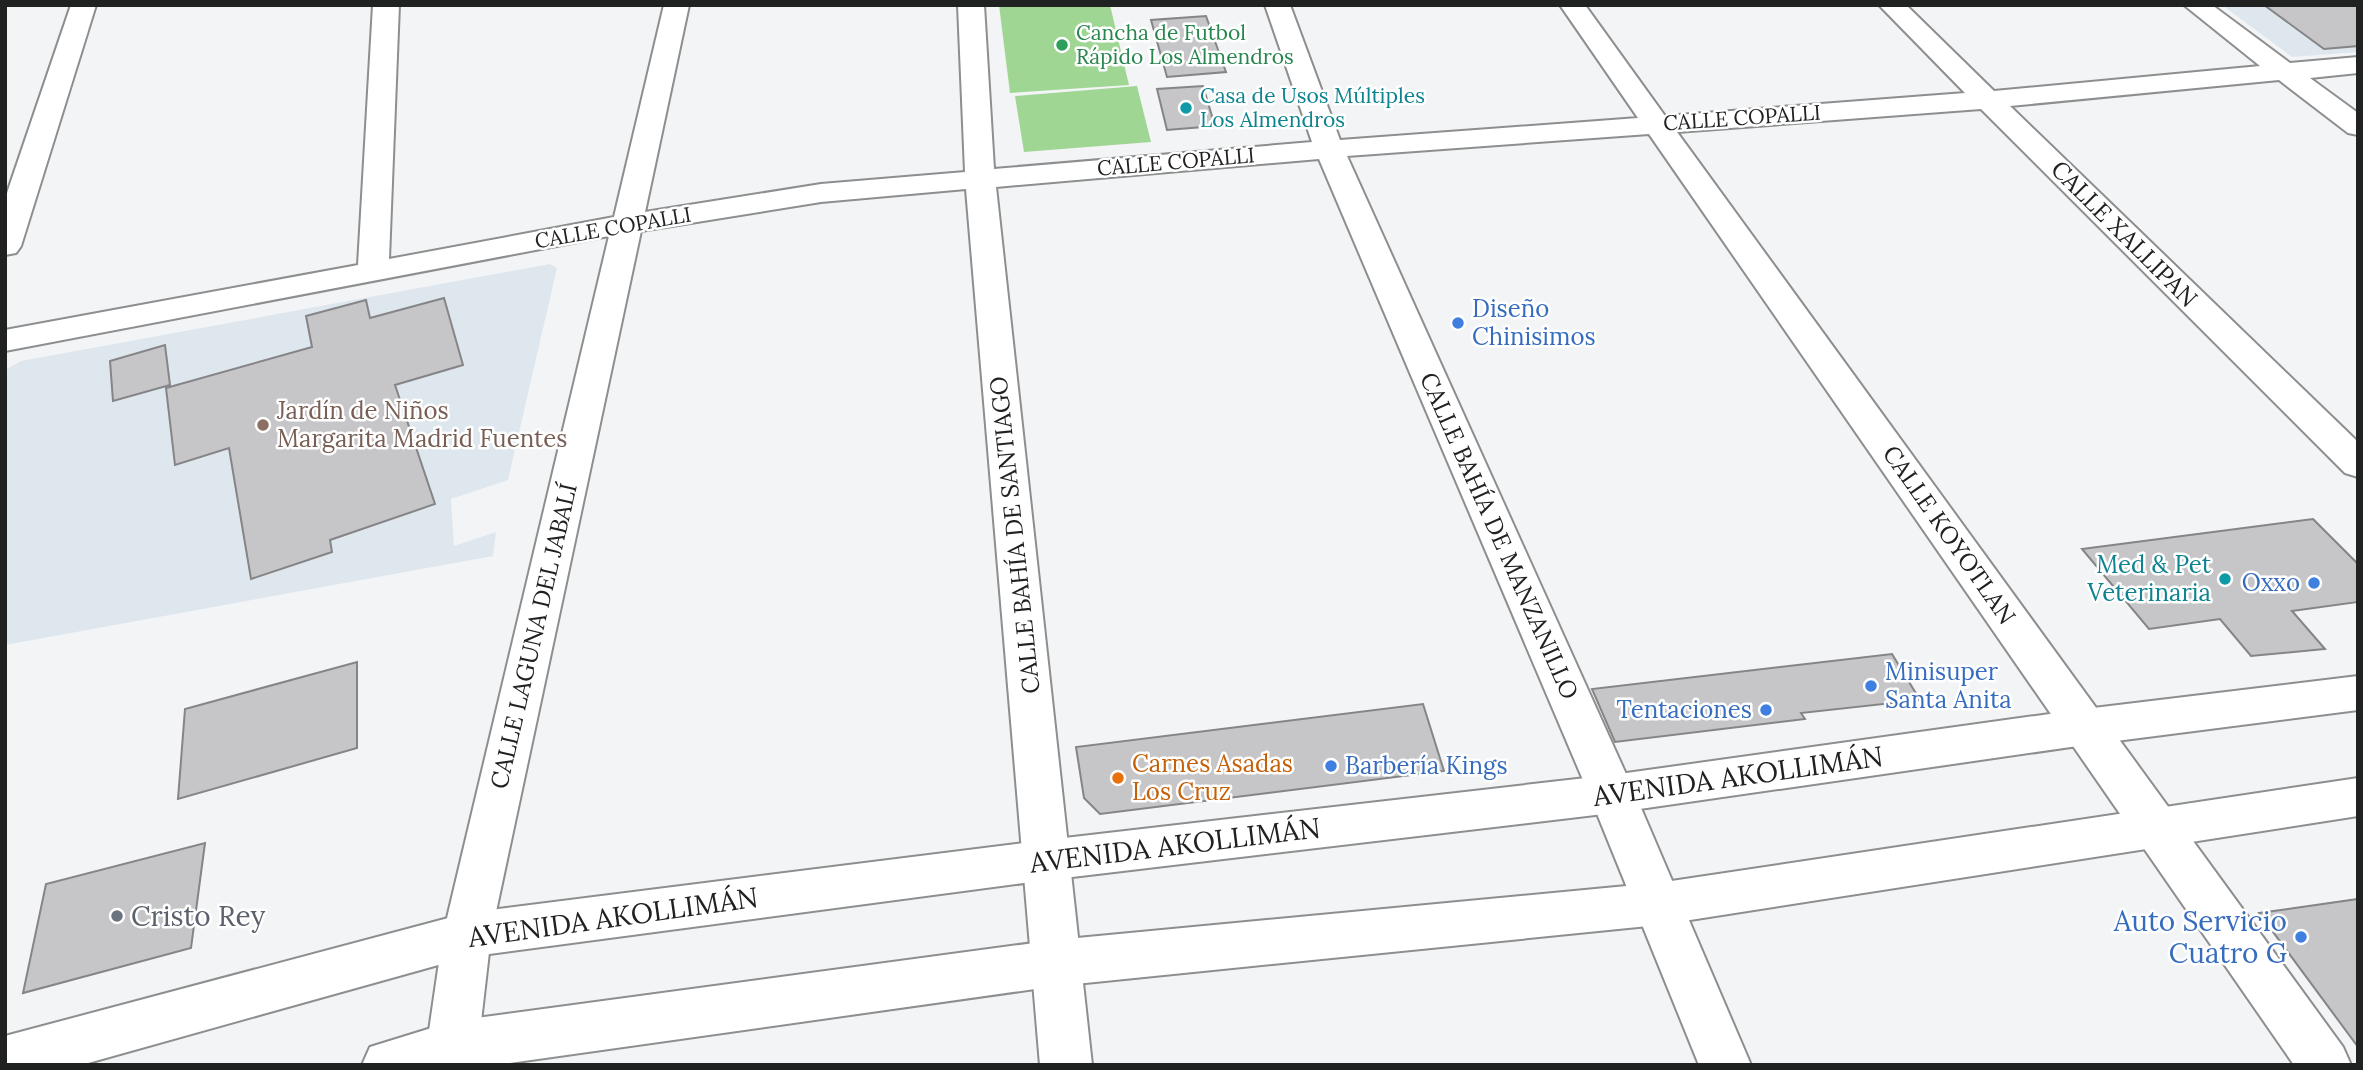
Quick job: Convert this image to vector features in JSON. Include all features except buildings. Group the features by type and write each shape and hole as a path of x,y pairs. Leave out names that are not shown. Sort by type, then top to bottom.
{"street":[{"path":"5,246 84,5"},
{"path":"373,272 386,5"},
{"name":"CALLE LAGUNA DEL JABALÍ","path":"452,1055 467,935 677,5"},
{"name":"CALLE BAHÍA DE SANTIAGO","path":"971,5 980,178 1066,1065"},
{"name":"CALLE BAHÍA DE MANZANILLO","path":"1277,5 1329,149 1612,794 1725,1065"},
{"name":"CALLE KOYOTLAN","path":"1572,5 2325,1065"},
{"name":"CALLE XALLIPAN","path":"1891,5 2358,464"},
{"path":"2196,5 2358,127"},
{"name":"CALLE COPALLI","path":"5,341 626,224 821,193 1329,149 1988,100 2282,70 2358,65"},
{"name":"AVENIDA AKOLLIMÁN","path":"5,1061 467,935 1047,860 1612,794 2085,727 2358,693"},
{"path":"388,1065 1056,963 1658,904 2155,825 2358,797"}],"shaded area":[{"path":"2222,5 2358,5 2358,52 2292,57"},
{"name":"Jardín de Niños Margarita Madrid Fuentes","path":"550,264 557,268 508,480 451,499 454,546 496,532 493,556 5,645 5,370 21,361"}],"green space":[{"name":"Cancha de Futbol Rápido Los Almendros","path":"999,5 1110,5 1129,85 1010,93"},
{"path":"1137,86 1151,142 1024,152 1015,96"}],"place":[{"name":"Cancha de Futbol Rápido Los Almendros","path":"1062,45"},
{"name":"Casa de Usos Múltiples Los Almendros","path":"1186,108"},
{"name":"Diseño Chinisimos","path":"1458,323"},
{"name":"Jardín de Niños Margarita Madrid Fuentes","path":"263,425"},
{"name":"Med & Pet Veterinaria","path":"2225,579"},
{"name":"Oxxo","path":"2314,583"},
{"name":"Minisuper Santa Anita","path":"1871,686"},
{"name":"Tentaciones","path":"1766,710"},
{"name":"Barbería Kings","path":"1331,766"},
{"name":"Carnes Asadas Los Cruz","path":"1118,778"},
{"name":"Cristo Rey","path":"117,916"},
{"name":"Auto Servicio Cuatro G","path":"2301,937"}]}
